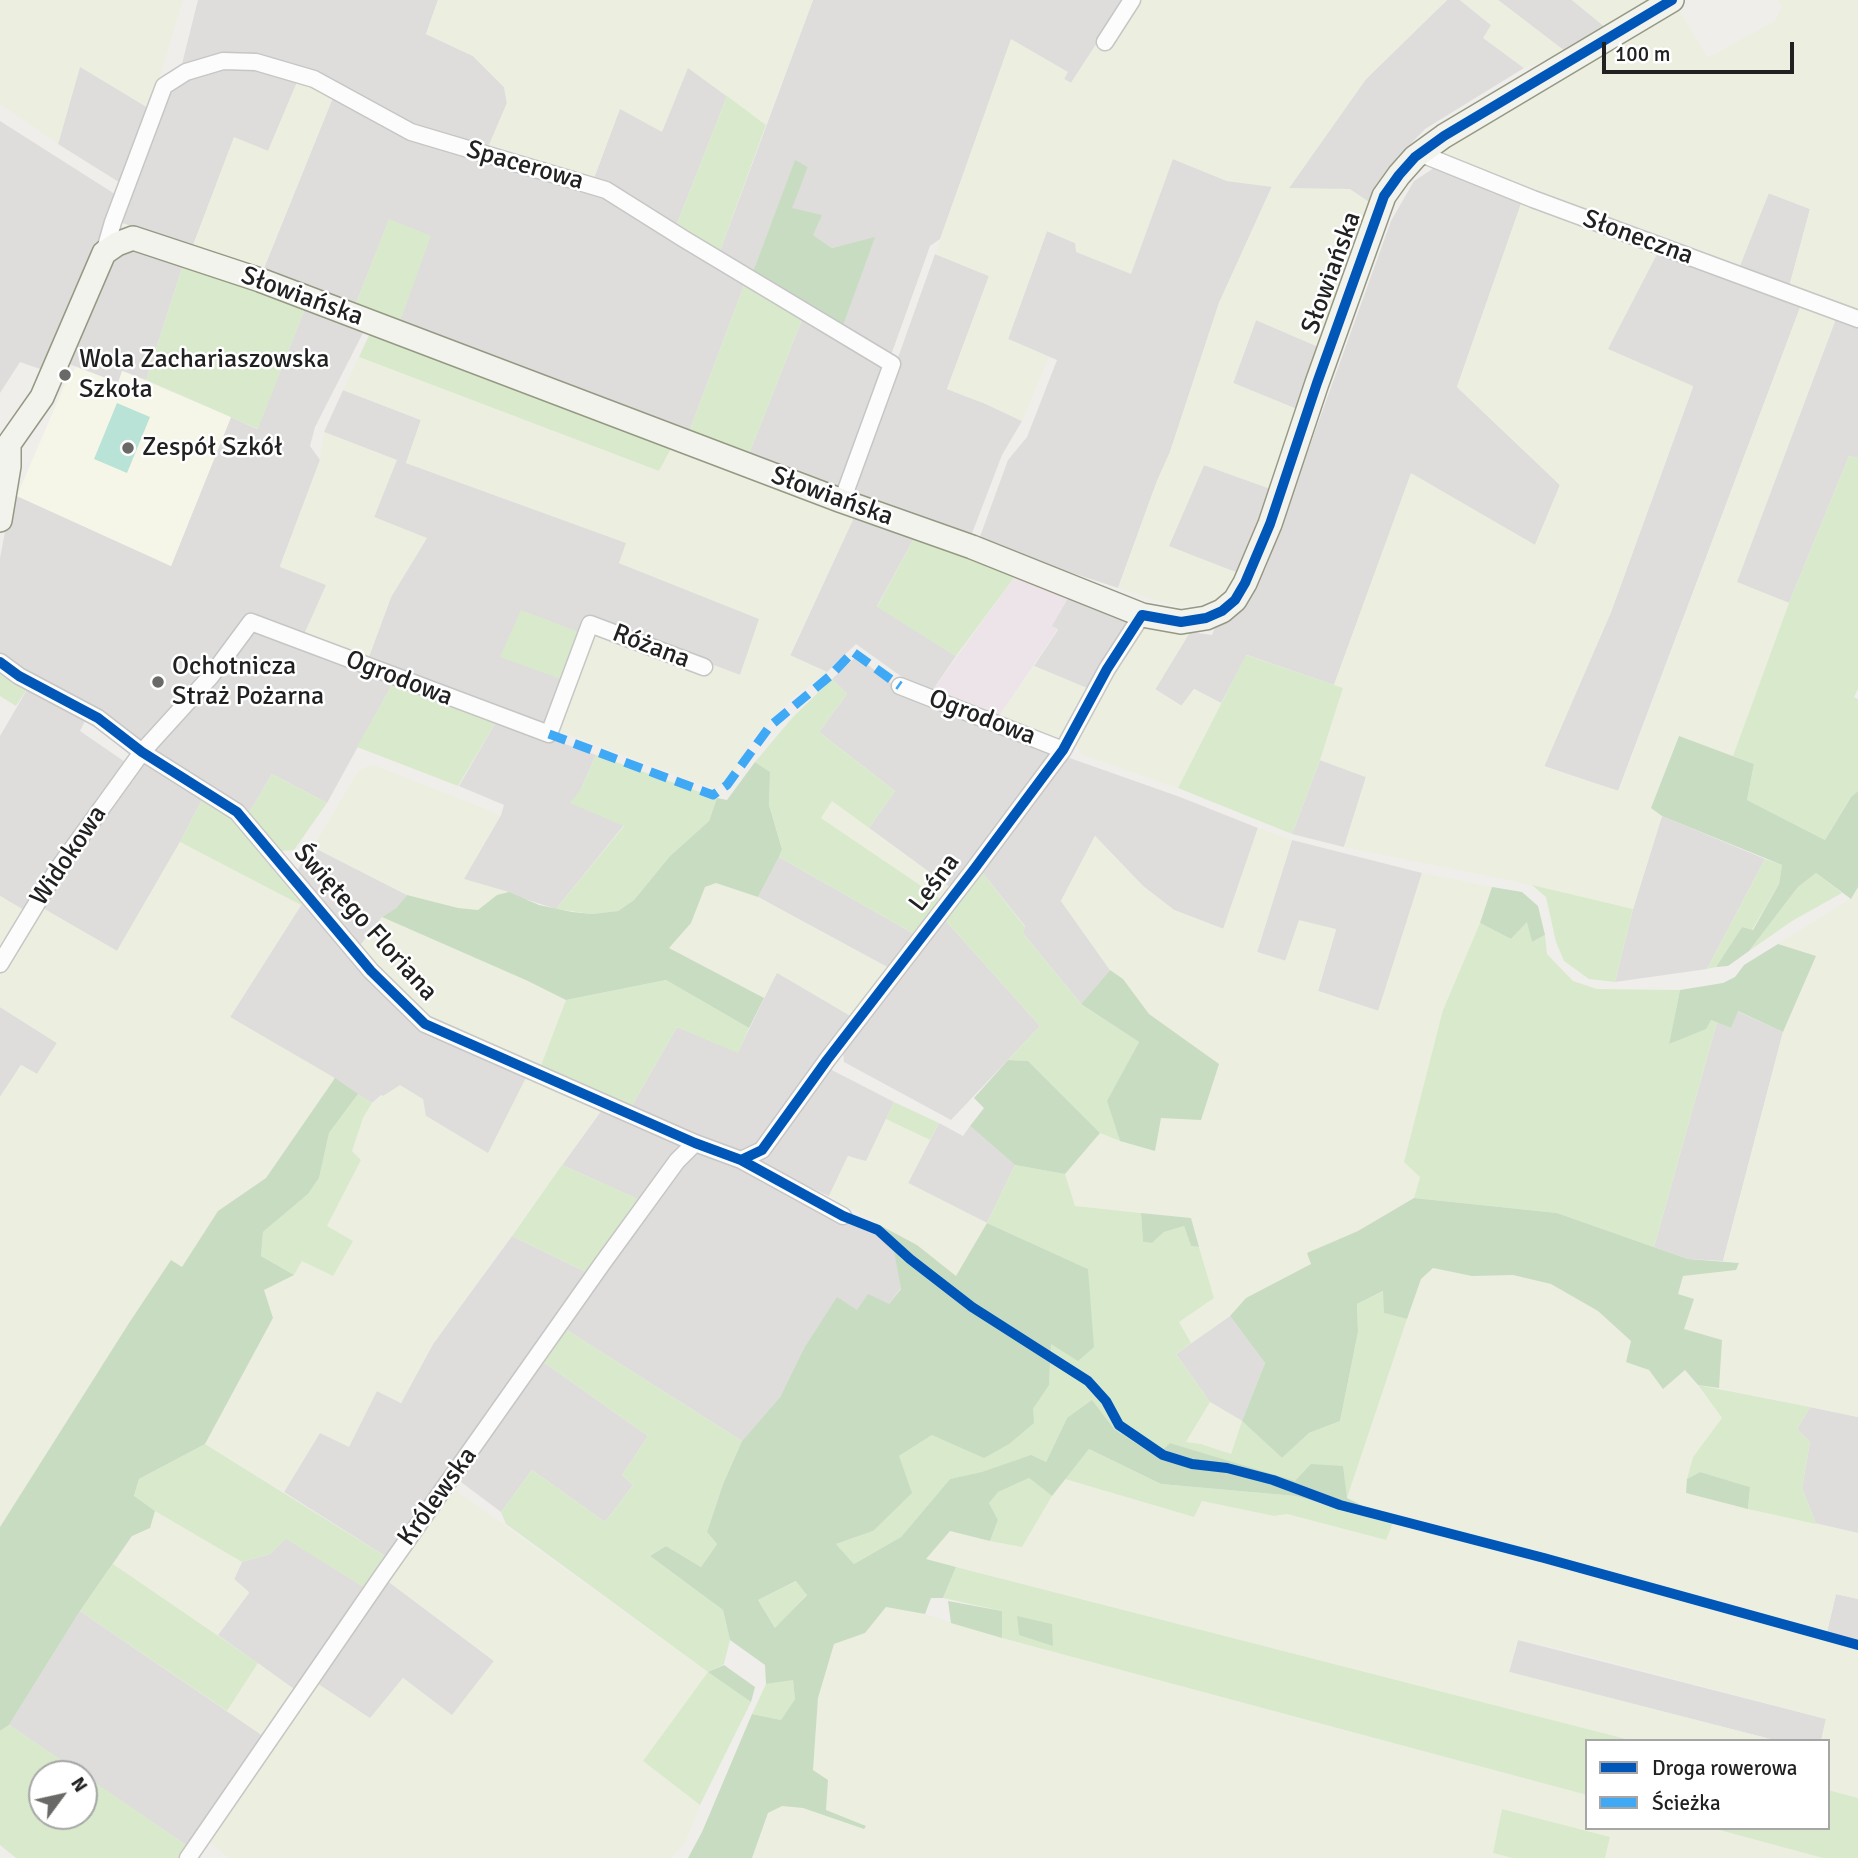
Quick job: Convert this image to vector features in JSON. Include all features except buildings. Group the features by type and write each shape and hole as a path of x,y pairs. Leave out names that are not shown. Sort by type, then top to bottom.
{"street":[{"path":"1104,42 1132,0"},
{"name":"Słowiańska","path":"104,253 133,238 260,280 842,501 972,547 1142,615 1181,622 1206,618 1222,611 1235,600 1245,583 1270,524 1384,196 1399,175 1419,153 1444,136 1672,0"},
{"name":"Spacerowa","path":"104,253 164,86 186,72 223,61 256,62 314,79 411,132 606,190 892,364 842,501"},
{"name":"Słoneczna","path":"1419,153 1521,195 1858,319"},
{"path":"0,520 9,466 5,443 42,397 104,253"},
{"name":"Leśna","path":"741,1160 762,1150 827,1060 1063,750 1107,669 1142,615"},
{"name":"Ogrodowa","path":"142,752 211,676 251,622 549,734"},
{"name":"Różana","path":"549,734 590,624 704,667"},
{"name":"Świętego Floriana","path":"0,662 19,677 98,718 142,752 237,812 371,971 425,1024 695,1143 741,1160 843,1216"},
{"name":"Ogrodowa","path":"900,686 1063,750"},
{"name":"Widokowa","path":"0,964 57,870 142,752"},
{"name":"Królewska","path":"188,1858 602,1264 677,1161 695,1143"}],"shaded area":[{"path":"0,0 183,0 150,109 80,67 58,144 0,104"},
{"path":"198,0 438,0 426,34 473,56 504,87 507,103 487,150 417,129 262,60 181,68"},
{"path":"438,0 813,0 766,125 688,68 662,132 620,109 594,178 487,150 507,103 504,87 473,56 426,34"},
{"path":"813,0 1125,0 1071,83 1064,79 1067,72 1011,40 940,239 930,246 890,358 842,329 874,238 832,248 813,235 791,208 808,167 795,161 752,274 720,251"},
{"path":"1137,0 1447,0 1366,79 1289,188 1350,189 1372,204 1346,271 1342,270 1337,287 1341,289 1321,348 1256,320 1233,383 1299,410 1271,489 1204,465 1169,546 1238,573 1217,599 1190,606 1174,606 1118,588 1170,452 1219,303 1272,187 1227,181 1173,159 1131,274 1076,252 1075,243 1047,231 1008,339 1049,357 1022,421 947,389 989,276 935,254 1011,39 1068,72 1064,79 1071,83 1095,46 1103,50"},
{"path":"1447,0 1460,0 1492,26 1484,38 1524,68 1425,129 1395,160 1372,204 1289,188 1366,79"},
{"path":"1460,0 1498,0 1566,52 1524,68 1483,38 1491,25"},
{"path":"1498,0 1572,0 1605,27 1566,52"},
{"path":"1572,0 1650,0 1605,27"},
{"path":"1777,0 1858,0 1858,313 1789,287 1810,209 1769,193 1739,268 1673,240 1443,158 1440,147 1679,10 1708,58 1775,21 1782,6"},
{"path":"233,65 256,67 298,80 268,151 234,138 192,248 117,221 166,93 176,83"},
{"path":"80,66 150,109 122,184 58,144"},
{"path":"688,67 727,96 677,224 594,178 620,108"},
{"path":"298,80 334,95 262,273 192,248 234,137 268,151"},
{"path":"334,95 391,126 606,193 746,280 689,432 399,324 389,220 355,306 262,273"},
{"path":"0,121 118,196 43,370 20,362 0,393"},
{"path":"1173,159 1227,181 1272,186 1219,303 1170,452 1118,588 978,542 1008,460 1027,437 1057,360 1008,339 1047,231 1075,243"},
{"path":"1434,168 1522,201 1457,387 1560,485 1535,545 1411,474 1334,685 1247,655 1221,703 1194,689 1182,706 1155,689 1190,632 1212,635 1216,625 1238,608 1265,570 1391,221 1414,181"},
{"path":"1768,193 1810,209 1789,287 1739,268"},
{"path":"1522,201 1658,252 1608,349 1693,386 1611,612 1544,767 1619,791 1801,305 1837,316 1737,582 1789,603 1733,756 1678,737 1651,808 1662,816 1633,909 1513,881 1344,847 1366,777 1320,760 1343,689 1334,685 1411,473 1535,545 1560,485 1457,387"},
{"path":"137,246 184,262 146,380 123,371 119,383 69,364 109,258"},
{"path":"1658,252 1801,305 1618,791 1544,766 1611,612 1693,387 1607,349"},
{"path":"935,254 989,276 947,389 1022,421 1002,455 971,536 850,492"},
{"path":"306,306 365,329 315,427 310,446 320,460 280,566 327,585 303,637 394,681 327,803 272,774 249,813 139,741 0,656 0,558 11,500 17,496 171,566 231,417 257,429"},
{"path":"1837,316 1858,324 1858,458 1849,456 1789,603 1736,582"},
{"path":"803,317 887,364 843,489 749,454"},
{"path":"1256,320 1321,348 1299,410 1233,383"},
{"path":"359,357 659,471 673,445 856,513 790,655 827,672 791,699 751,740 731,780 714,789 557,730 593,631 706,674 711,664 740,675 759,619 619,563 626,543 406,463 421,420 343,390"},
{"name":"Zespół Szkół","path":"76,367 118,383 122,371 231,417 171,566 17,496 65,384"},
{"path":"343,390 421,420 406,463 627,543 619,563 760,619 740,675 586,619 546,729 367,662 391,597 426,539 374,517 396,460 324,432"},
{"path":"324,432 397,460 374,517 427,538 391,597 367,662 303,637 326,585 280,567 320,460"},
{"path":"1204,465 1271,489 1238,573 1168,547"},
{"path":"856,513 916,535 877,606 956,656 932,691 902,677 856,644 827,672 790,656"},
{"path":"1016,575 1071,593 1052,626 1058,629 999,716 932,691"},
{"path":"1071,593 1132,621 1089,689 1034,666 1058,630 1051,626"},
{"path":"1144,622 1190,632 1155,690 1181,706 1194,689 1221,703 1178,788 1083,755 1074,743"},
{"path":"857,656 898,689 1054,752 951,888 869,828 895,791 819,732 847,694 832,679"},
{"path":"1034,666 1089,689 1061,740 999,716"},
{"path":"28,688 85,721 80,731 128,764 27,912 0,896 0,736"},
{"path":"497,720 596,755 581,789 624,825 556,909 463,879 501,815 504,805 459,786"},
{"path":"1064,756 1258,828 1224,929 1174,910 1143,886 1095,836 1061,901 1110,970 1081,1004 1023,933 1025,926 981,871"},
{"path":"1320,760 1366,777 1344,847 1292,834"},
{"path":"143,761 204,796 117,951 39,906"},
{"path":"373,765 501,815 464,879 509,892 497,896 478,910 458,908 407,895 313,847 359,770"},
{"path":"832,801 951,888 942,900 821,818"},
{"path":"1662,816 1765,859 1707,969 1615,982 1633,909"},
{"path":"1258,828 1292,840 1257,952 1285,961 1299,920 1336,929 1318,991 1378,1011 1422,873 1492,887 1480,923 1443,1010 1420,1177 1414,1198 1358,1231 1308,1253 1311,1264 1246,1298 1230,1316 1191,1343 1179,1322 1214,1298 1191,1218 1075,1206 1065,1174 1100,1133 1155,1151 1160,1118 1219,1064 1149,1014 1123,979 1110,970 1061,901 1095,836 1143,886 1174,910 1223,929"},
{"path":"1292,840 1422,873 1379,1011 1318,991 1336,930 1286,961 1257,952"},
{"path":"180,842 301,905 230,1017 335,1078 266,1178 218,1211 182,1267 171,1261 0,1527 0,1097 21,1065 37,1074 57,1043 0,1007 0,974 39,906 117,951"},
{"path":"313,847 407,895 396,908 382,917 359,947 296,872"},
{"path":"779,857 916,935 891,969 758,897"},
{"path":"716,883 758,897 890,969 854,1018 777,973 764,998 669,948 691,923 705,887"},
{"path":"1858,887 1858,1417 1719,1388 1722,1340 1683,1329 1678,1294 1683,1276 1736,1270 1739,1263 1723,1261 1783,1032 1816,957 1778,944 1850,899"},
{"path":"0,896 27,912 0,953"},
{"path":"305,899 395,1001 528,1074 488,1154 426,1116 381,1095 372,1103 230,1017"},
{"path":"382,917 566,1000 540,1068 439,1023 395,987 359,947"},
{"path":"945,920 1040,1026 951,1120 844,1062 843,1052"},
{"path":"777,972 854,1018 755,1148 736,1154 630,1109 677,1027 738,1052"},
{"path":"0,1007 57,1043 37,1074 21,1065 0,1097"},
{"path":"1737,1011 1783,1032 1723,1261 1688,1259 1654,1247 1717,1022 1731,1028"},
{"path":"826,1067 894,1102 866,1162 848,1156 829,1196 756,1163"},
{"path":"528,1074 604,1107 433,1344 401,1403 377,1391 349,1447 320,1433 284,1492 205,1444 273,1318 263,1290 294,1275 302,1260 353,1241 327,1227 361,1160 352,1151 363,1118 372,1103 400,1085 423,1099 426,1116 488,1153"},
{"path":"604,1107 683,1145 642,1201 562,1165"},
{"path":"886,1119 930,1140 908,1183 987,1223 956,1276 917,1245 829,1196 848,1156 866,1161"},
{"path":"939,1123 963,1136 970,1126 1015,1165 987,1223 908,1183"},
{"path":"704,1152 741,1163 830,1213 873,1232 894,1251 901,1288 889,1304 857,1311 837,1298 804,1348 780,1397 742,1441 565,1329 620,1246 692,1155"},
{"path":"512,1236 590,1274 388,1558 284,1492 320,1432 377,1391 401,1403 433,1344"},
{"path":"1432,1268 1472,1276 1513,1275 1551,1284 1598,1311 1631,1341 1627,1362 1649,1370 1663,1389 1685,1370 1722,1418 1693,1457 1686,1493 1858,1533 1858,1599 1836,1594 1827,1632 1551,1555 1371,1510 1347,1498 1421,1279"},
{"path":"1230,1316 1265,1363 1242,1421 1210,1402 1176,1354"},
{"path":"542,1361 648,1436 622,1475 633,1485 605,1522 532,1470 501,1512 457,1479"},
{"path":"1210,1402 1242,1421 1231,1455 1201,1444 1186,1442"},
{"path":"1810,1407 1858,1417 1858,1533 1816,1524 1802,1488 1810,1442 1797,1429"},
{"path":"1065,1479 1194,1517 1202,1501 1273,1516 1287,1514 1385,1540 1393,1523 1612,1578 1858,1649 1858,1798 1830,1791 1830,1739 1821,1739 1826,1719 1561,1649 1518,1640 1509,1672 1770,1739 1626,1739 926,1559 950,1531 1022,1547"},
{"path":"451,1487 708,1672 643,1761 700,1805 685,1843 671,1858 229,1858 206,1839 315,1682 370,1718 403,1678 452,1715 494,1661 385,1579"},
{"path":"155,1511 242,1562 234,1579 249,1592 218,1635 113,1564 132,1536 150,1528"},
{"path":"286,1538 367,1589 298,1692 218,1635 249,1593 234,1579 242,1562 270,1554"},
{"path":"385,1579 494,1661 452,1716 403,1678 370,1719 315,1682"},
{"path":"1836,1594 1858,1599 1858,1641 1827,1632"},
{"path":"886,1607 925,1614 1002,1638 1585,1794 1585,1830 1719,1830 1823,1858 1605,1858 1610,1838 1503,1809 1493,1853 1512,1858 752,1858 769,1813 782,1806 803,1808 863,1829 866,1826 826,1810 828,1780 813,1771 818,1698 834,1644 865,1633"},
{"path":"80,1611 266,1738 189,1847 98,1785 98,1760 61,1760 9,1725"},
{"path":"1518,1640 1826,1719 1821,1739 1770,1739 1509,1672"},
{"path":"258,1663 298,1692 266,1738 227,1711"}],"green space":[{"path":"727,96 766,125 720,251 677,224"},
{"path":"795,160 808,167 792,208 822,215 813,235 832,248 875,237 842,329 752,274"},
{"path":"389,219 431,236 399,324 355,306"},
{"path":"184,262 306,306 258,429 146,380"},
{"path":"746,280 803,317 749,454 689,432"},
{"path":"371,331 673,445 659,471 359,357"},
{"path":"117,403 150,417 127,473 94,459"},
{"path":"1849,456 1858,458 1858,689 1854,697 1858,699 1858,791 1850,798 1825,840 1747,800 1754,764 1733,756 1789,603"},
{"path":"916,535 1016,575 956,656 877,607"},
{"path":"521,610 581,633 564,680 500,657"},
{"path":"1246,655 1343,688 1292,834 1178,788"},
{"path":"0,669 28,688 16,706 0,696"},
{"path":"832,679 847,694 819,732 895,791 869,828 832,801 821,818 942,900 916,935 779,857 782,848 769,805 770,772 755,762 792,718"},
{"path":"394,681 497,720 458,786 357,747"},
{"path":"1679,736 1754,764 1747,800 1825,840 1851,797 1858,791 1858,887 1851,899 1816,873 1798,887 1749,951 1728,966 1716,967 1742,927 1753,930 1779,884 1782,865 1662,816 1651,808"},
{"path":"596,755 717,798 709,821 670,856 634,900 618,911 592,914 556,909 624,826 570,803 581,789"},
{"path":"755,762 770,772 769,805 782,849 779,857 758,897 716,883 705,887 691,923 669,948 764,998 749,1028 666,980 566,1000 382,917 396,908 407,895 458,908 478,910 497,895 509,892 539,905 572,912 592,914 618,911 634,900 670,856 709,821 717,798 727,800"},
{"path":"272,774 327,803 294,850 281,851 249,813"},
{"path":"204,796 234,819 305,899 301,905 180,842"},
{"path":"1765,859 1782,865 1779,884 1752,930 1742,927 1716,967 1707,969"},
{"path":"981,871 1025,927 1023,933 1081,1004 1139,1042 1108,1101 1120,1141 1100,1133 1028,1061 1008,1060 1040,1026 945,920"},
{"path":"1816,873 1842,893 1792,921 1749,951 1798,887"},
{"path":"1532,885 1633,909 1615,982 1589,979 1564,961 1556,942 1546,897"},
{"path":"1492,887 1522,892 1538,906 1545,935 1532,942 1527,922 1511,939 1480,923"},
{"path":"1528,921 1532,942 1545,935 1547,954 1573,981 1597,989 1680,990 1669,1044 1711,1020 1717,1022 1654,1247 1557,1213 1414,1198 1420,1177 1404,1162 1443,1010 1480,923 1511,939"},
{"path":"1778,944 1816,956 1783,1032 1738,1011 1731,1028 1711,1020 1706,1029 1669,1044 1680,990 1723,983 1735,977 1744,965"},
{"path":"1110,970 1123,979 1149,1014 1219,1064 1201,1120 1161,1118 1155,1151 1120,1141 1107,1101 1139,1042 1081,1004"},
{"path":"666,980 749,1028 738,1053 677,1027 630,1109 540,1068 566,1000"},
{"path":"1008,1060 1028,1061 1100,1133 1065,1174 1015,1165 970,1126 984,1108 974,1098"},
{"path":"335,1078 358,1094 329,1133 319,1178 308,1194 263,1232 261,1256 294,1275 264,1290 273,1318 205,1444 139,1479 134,1496 155,1511 150,1528 132,1536 80,1611 9,1725 0,1731 0,1527 171,1260 182,1267 218,1211 266,1178"},
{"path":"358,1094 372,1103 363,1118 352,1151 361,1160 327,1226 353,1241 333,1276 302,1261 294,1275 261,1256 263,1232 308,1194 319,1178 329,1133"},
{"path":"894,1102 939,1123 930,1140 886,1119"},
{"path":"562,1165 638,1199 586,1272 512,1236"},
{"path":"1015,1165 1065,1174 1075,1206 1141,1213 1143,1242 1152,1243 1164,1232 1184,1226 1191,1246 1199,1247 1214,1298 1179,1322 1191,1343 1176,1354 1210,1402 1186,1442 1231,1454 1242,1421 1282,1458 1309,1433 1340,1421 1358,1332 1357,1304 1384,1291 1384,1313 1407,1319 1347,1498 1170,1443 1156,1456 1114,1429 1067,1418 1046,1462 950,1479 901,1537 854,1564 836,1544 873,1531 899,1456 932,1435 1033,1409 1049,1384 1051,1343 1088,1269 987,1223"},
{"path":"1414,1198 1557,1213 1688,1259 1739,1263 1736,1270 1683,1276 1678,1294 1694,1299 1684,1329 1722,1340 1719,1388 1698,1385 1685,1370 1663,1389 1649,1370 1626,1362 1631,1341 1598,1311 1551,1284 1513,1275 1472,1276 1433,1268 1421,1279 1407,1319 1384,1313 1383,1291 1357,1304 1358,1332 1340,1421 1309,1433 1282,1458 1242,1421 1265,1363 1230,1316 1246,1298 1311,1264 1307,1253 1358,1231"},
{"path":"1141,1213 1191,1218 1199,1247 1191,1246 1184,1226 1164,1232 1152,1243 1143,1242"},
{"path":"876,1223 917,1245 956,1276 987,1223 1088,1269 1094,1347 1078,1361 1051,1344 1049,1385 1033,1409 1034,1423 1009,1444 984,1458 932,1435 899,1456 912,1493 873,1531 836,1544 854,1564 901,1537 950,1479 982,1472 1031,1455 1046,1462 1067,1418 1092,1400 1114,1429 1156,1456 1170,1443 1295,1481 1311,1464 1343,1466 1347,1498 1371,1510 1371,1518 1296,1496 1161,1484 1089,1449 1052,1496 1029,1478 998,1492 989,1503 998,1520 990,1541 950,1531 926,1559 956,1567 943,1598 931,1598 925,1614 886,1607 865,1633 834,1644 818,1698 813,1770 828,1780 826,1810 866,1826 864,1829 803,1808 782,1806 768,1813 752,1858 688,1858 702,1832 752,1714 781,1720 795,1699 793,1680 766,1684 765,1665 730,1640 723,1610 650,1556 666,1546 701,1567 717,1544 707,1532 723,1484 742,1441 780,1397 804,1348 837,1297 857,1310 868,1294 889,1304 901,1289 894,1252 873,1232","holes":["796,1581 807,1595 775,1628 758,1600"]},
{"path":"565,1329 742,1441 723,1484 707,1532 717,1544 701,1567 666,1546 650,1556 723,1610 730,1640 724,1664 709,1672 751,1702 700,1805 643,1761 708,1672 506,1524 501,1512 532,1470 605,1522 633,1485 622,1475 648,1436 542,1361"},
{"path":"1698,1385 1810,1407 1797,1429 1810,1442 1802,1488 1816,1524 1748,1509 1750,1487 1700,1472 1687,1479 1693,1457 1722,1418"},
{"path":"205,1444 388,1558 367,1589 286,1539 270,1554 242,1562 134,1497 139,1479"},
{"path":"1089,1449 1161,1484 1296,1496 1393,1523 1386,1540 1287,1514 1274,1516 1202,1501 1194,1517 1065,1479"},
{"path":"1700,1472 1750,1487 1748,1509 1686,1493 1687,1479"},
{"path":"1029,1478 1052,1496 1022,1547 990,1541 998,1520 989,1503 997,1492"},
{"path":"113,1564 258,1663 227,1711 80,1611"},
{"path":"956,1567 1626,1739 1585,1739 1585,1794 1002,1638 1002,1611 943,1598"},
{"path":"797,1581 807,1594 776,1629 758,1600"},
{"path":"948,1601 1002,1611 1002,1638 951,1623"},
{"path":"1017,1616 1052,1624 1053,1646 1019,1635"},
{"path":"724,1665 755,1687 751,1702 708,1672"},
{"path":"793,1679 795,1699 781,1720 752,1714 766,1684"},
{"path":"9,1725 61,1760 28,1760 28,1830 98,1830 98,1785 189,1847 181,1858 16,1858 0,1845 0,1731"},
{"path":"1830,1791 1858,1798 1858,1858 1823,1858 1719,1830 1830,1830"},
{"path":"1502,1809 1610,1837 1605,1858 1512,1858 1493,1853"}],"marked path":[{"path":"549,734 713,795 727,785 770,726 830,676 853,652 900,686"}],"cycle path":[{"path":"741,1160 762,1150 827,1060 1063,750 1107,669 1142,615 1181,622 1206,618 1222,611 1235,600 1270,524 1384,196 1399,175 1415,157 1444,136 1672,0"},
{"path":"0,662 19,676 98,718 142,752 237,812 371,971 425,1024 695,1143 741,1160 843,1216 878,1230 910,1259 972,1307 1088,1381 1106,1401 1119,1425 1163,1455 1192,1464 1227,1468 1273,1480 1340,1505 1858,1645"}],"place":[{"name":"Wola Zachariaszowska Szkoła","path":"65,375"},
{"name":"Zespół Szkół","path":"128,448"},
{"name":"Ochotnicza Straż Pożarna","path":"158,682"}]}
